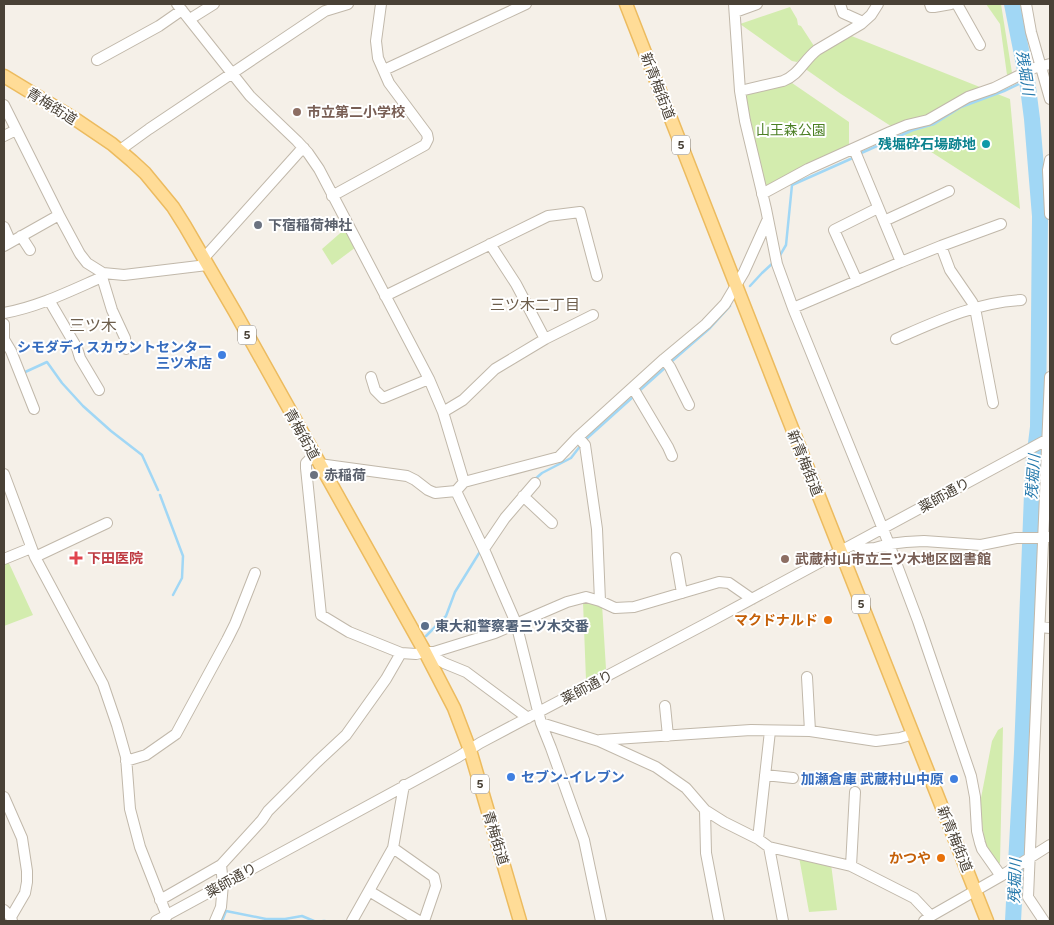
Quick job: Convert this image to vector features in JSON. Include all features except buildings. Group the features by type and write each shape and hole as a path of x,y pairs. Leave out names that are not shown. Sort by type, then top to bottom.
{"main road":[{"name":"新青梅街道","path":"626,4 987,921"},
{"name":"青梅街道","path":"4,76 120,150 165,197 185,226 235,312 448,696 470,750 520,921"}],"street":[{"path":"190,19 214,4"},
{"path":"120,150 328,7 348,4"},
{"path":"332,196 425,145 427,142 427,134 389,83 378,58 376,41 381,4"},
{"path":"384,70 526,4"},
{"path":"757,4 735,8 735,30 740,91 746,129 776,260 793,308 883,528 927,648 971,776 975,797 977,831 982,849 1002,876"},
{"path":"840,4 843,14 863,22"},
{"path":"740,91 789,78 798,71 810,55 863,22 871,15 878,4"},
{"path":"930,4 931,7 934,7 951,4"},
{"path":"957,4 980,45"},
{"path":"1026,4 1031,32 1050,99"},
{"path":"97,60 159,26 180,7 255,102 304,148 319,169 429,379 444,412 464,482"},
{"path":"762,194 808,169 856,152 907,125 928,120 968,97 994,88 1042,66"},
{"path":"4,105 80,254 87,263 102,275 112,310 125,338 126,350"},
{"path":"4,136 16,130"},
{"path":"4,312 16,311 49,300 102,275 124,275 205,262 304,148"},
{"path":"856,152 901,262"},
{"path":"1050,160 1048,170 1050,214"},
{"path":"884,221 949,191"},
{"path":"857,281 834,230 878,208"},
{"path":"385,296 548,216 580,212 597,276"},
{"path":"4,246 59,215"},
{"path":"752,599 729,583 719,582 634,607 615,608 586,597 567,602 496,633 434,652 401,653 348,632 321,615 306,462 317,460 407,476 435,493 456,491 464,482 560,457 582,441 636,392 725,304 736,287 767,221"},
{"path":"793,308 901,262 1001,224"},
{"path":"21,236 30,250"},
{"path":"490,244 516,284 545,338"},
{"path":"941,246 950,270 975,308 994,403"},
{"path":"49,300 99,390"},
{"path":"896,340 943,319 975,308 1000,302 1021,300"},
{"path":"444,412 463,400 495,369 545,338 593,315"},
{"path":"4,324 4,343 12,351 34,410"},
{"path":"667,363 689,405"},
{"path":"371,378 375,390 383,398 429,379"},
{"path":"1044,921 1028,897 1028,858 1045,627 1044,538 1050,378"},
{"path":"636,392 672,456"},
{"name":"薬師通り","path":"160,920 528,718 539,718 752,599 1048,439"},
{"path":"582,441 597,529 600,601"},
{"path":"4,474 33,553 103,684 126,757 130,808 140,847 160,900 160,920"},
{"path":"483,547 504,518 535,483"},
{"path":"456,491 516,623 539,718 584,840 601,921"},
{"path":"523,496 552,523"},
{"path":"4,559 33,553 107,523"},
{"path":"854,544 861,549 906,542 924,541 981,545 1020,538 1044,538"},
{"path":"676,558 682,593"},
{"path":"126,761 146,755 176,734 235,624 255,573"},
{"path":"425,652 444,663 466,672 528,718"},
{"path":"160,900 221,865 268,811 346,735 386,679 401,653"},
{"path":"807,677 810,731"},
{"path":"665,706 668,736"},
{"path":"539,718 600,740 656,768 686,788 705,810 769,847 851,866 914,898 927,919 1002,876 1050,845"},
{"path":"600,740 751,730 810,731 876,741 900,738 913,734"},
{"path":"758,839 770,731"},
{"path":"765,775 792,778"},
{"path":"352,921 393,848 404,785"},
{"path":"851,866 855,792"},
{"path":"4,796 22,838 27,871 25,893 9,916"},
{"path":"705,810 706,853 719,921"},
{"path":"769,847 784,921"},
{"path":"393,848 434,877 436,886 424,921"},
{"path":"215,921 221,907 223,884 221,865"},
{"path":"369,891 419,921"}],"green space":[{"path":"986,4 1001,4 1012,73 1007,75 1000,24"},
{"path":"790,7 797,19 798,25 801,26 814,46 797,62 792,61 740,24"},
{"path":"849,35 1010,99 1020,209 841,94 804,68 816,53"},
{"name":"山王森公園","path":"792,83 849,122 849,147 764,188 743,94"},
{"path":"346,228 356,247 332,265 322,249"},
{"path":"7,559 33,615 4,626 4,560"},
{"path":"583,602 602,604 606,669 586,680"},
{"path":"1003,727 1000,863 998,864 985,845 981,816 981,798 992,741 998,730"},
{"path":"799,857 831,864 837,910 809,912"}],"waterway":[{"name":"残堀川","path":"1012,4 1027,80 1040,216 1038,427 1033,468 1022,752 1013,921"},
{"path":"859,154 913,130 934,124 961,107 1027,80"},
{"path":"779,257 786,245 792,185 855,157"},
{"path":"750,286 774,262"},
{"path":"671,362 710,328 730,306"},
{"path":"23,373 47,362 62,383 83,406 142,455 158,490"},
{"path":"638,392 667,366"},
{"path":"584,441 634,396"},
{"path":"534,480 542,473 571,458 581,445"},
{"path":"160,495 183,556 182,578 173,595"},
{"path":"426,636 446,616 455,592 481,550"},
{"path":"222,921 226,911 266,919 285,919 302,916 314,921"}],"place":[{"name":"市立第二小学校","path":"297,112"},
{"name":"残堀砕石場跡地","path":"986,144"},
{"name":"下宿稲荷神社","path":"258,225"},
{"name":"シモダディスカウントセンター 三ツ木店","path":"222,355"},
{"name":"赤稲荷","path":"314,475"},
{"name":"下田医院","path":"76,558"},
{"name":"武蔵村山市立三ツ木地区図書館","path":"785,559"},
{"name":"マクドナルド","path":"828,620"},
{"name":"東大和警察署三ツ木交番","path":"425,626"},
{"name":"セブン-イレブン","path":"511,777"},
{"name":"加瀬倉庫 武蔵村山中原","path":"954,779"},
{"name":"かつや","path":"941,858"}],"district":[{"name":"三ツ木二丁目","path":"535,305"},
{"name":"三ツ木","path":"93,325"}]}
